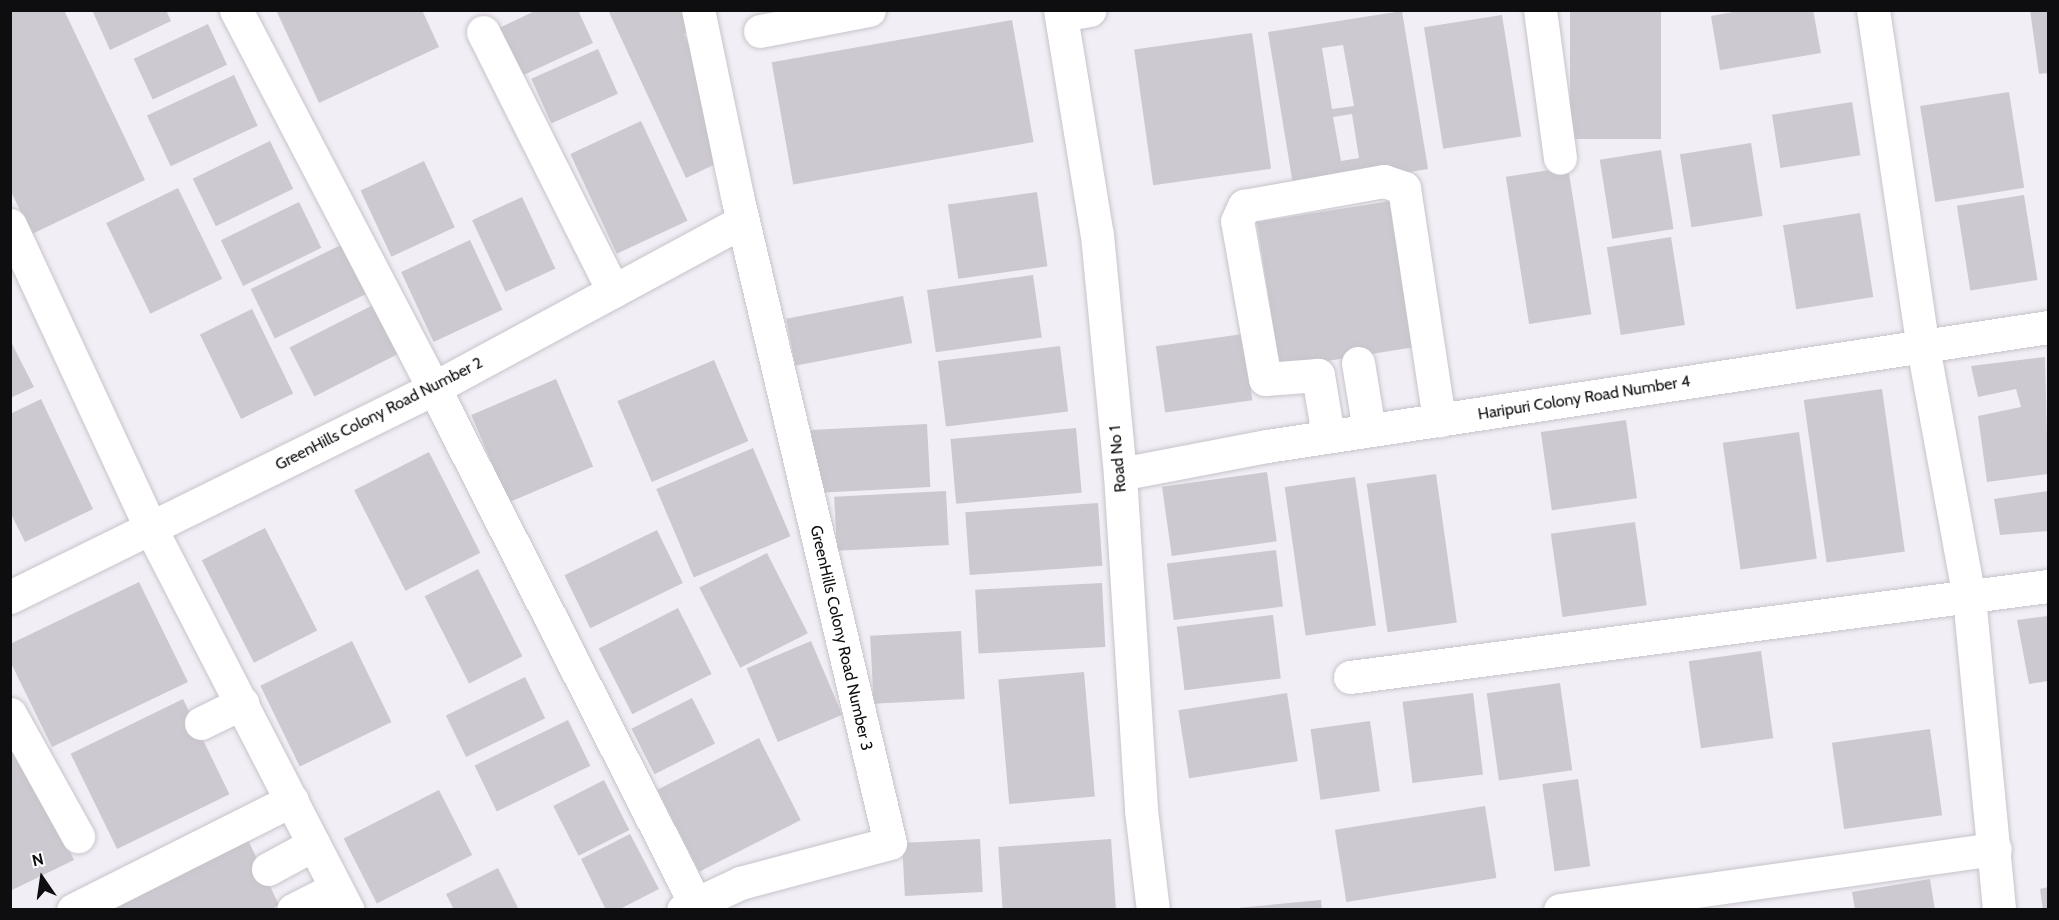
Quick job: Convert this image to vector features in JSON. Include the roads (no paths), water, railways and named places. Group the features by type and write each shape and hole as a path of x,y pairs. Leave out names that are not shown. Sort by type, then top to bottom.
{"street":[{"path":"236,10 434,388 689,906"},
{"path":"698,10 743,221"},
{"path":"760,31 869,10"},
{"path":"1540,10 1560,158"},
{"path":"1873,10 1923,347 1969,597 1999,909"},
{"name":"Road No 1","path":"1070,12 1097,235 1120,474 1141,810 1153,909"},
{"path":"483,32 613,291"},
{"path":"1328,436 1318,375 1265,379 1237,220 1244,206 1384,181 1404,188 1439,420"},
{"name":"GreenHills Colony Road Number 2","path":"10,597 434,388 743,221"},
{"name":"GreenHills Colony Road Number 3","path":"689,906 740,883 890,843 743,221"},
{"path":"10,225 151,529 342,899 293,909"},
{"name":"Haripuri Colony Road Number 4","path":"1120,474 1328,436 2049,327"},
{"path":"1358,363 1369,430"},
{"path":"1350,677 2049,586"},
{"path":"201,723 242,703"},
{"path":"10,714 78,836"},
{"path":"73,909 292,800"},
{"path":"268,869 314,844"},
{"path":"1560,909 1995,849"}]}
